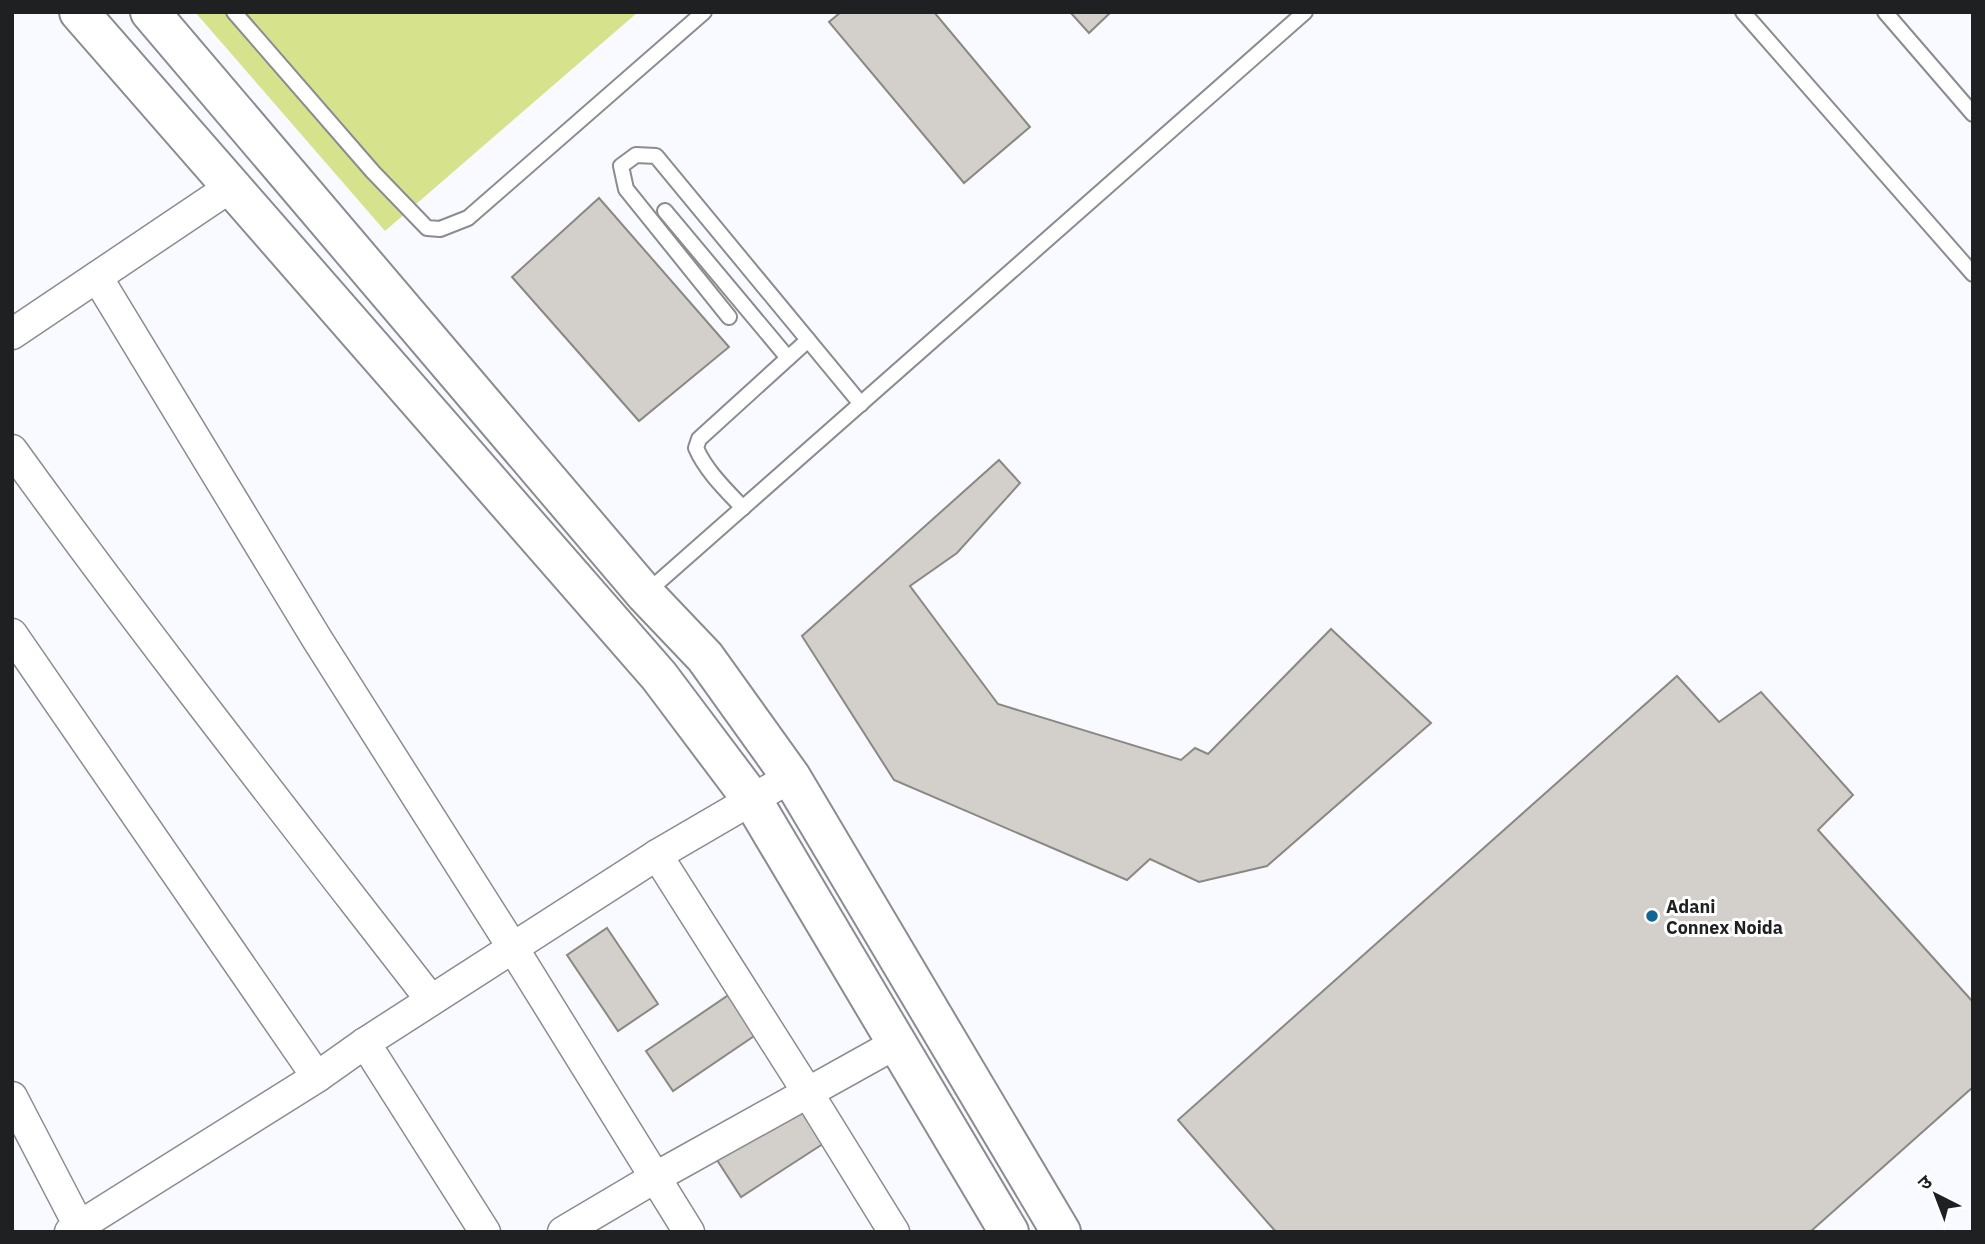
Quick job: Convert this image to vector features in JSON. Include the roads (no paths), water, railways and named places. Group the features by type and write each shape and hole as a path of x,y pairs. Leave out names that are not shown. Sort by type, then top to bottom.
{"street":[{"path":"79,12 659,676 753,801 1009,1232"},
{"path":"150,12 645,594 705,657 791,777 1061,1232"},
{"path":"12,334 232,186"},
{"path":"97,277 317,639 689,1232"},
{"path":"12,450 188,688 431,1000"},
{"path":"12,634 317,1077"},
{"path":"12,1097 75,1229 317,1077 365,1043 657,855 791,777"},
{"path":"657,855 894,1232"},
{"path":"365,1043 485,1232"},
{"path":"563,1232 897,1043"}],"lane":[{"path":"234,12 373,172 427,228 440,229 468,218 704,12"},
{"path":"645,594 1305,12"},
{"path":"1743,12 1973,274"},
{"path":"1885,12 1973,114"},
{"path":"729,317 626,189 621,166 636,155 656,156 861,404"},
{"path":"665,211 788,358"},
{"path":"743,508 699,457 696,448 699,439 808,340"}],"place":[{"name":"Adani Connex Noida","path":"1652,916"}]}
